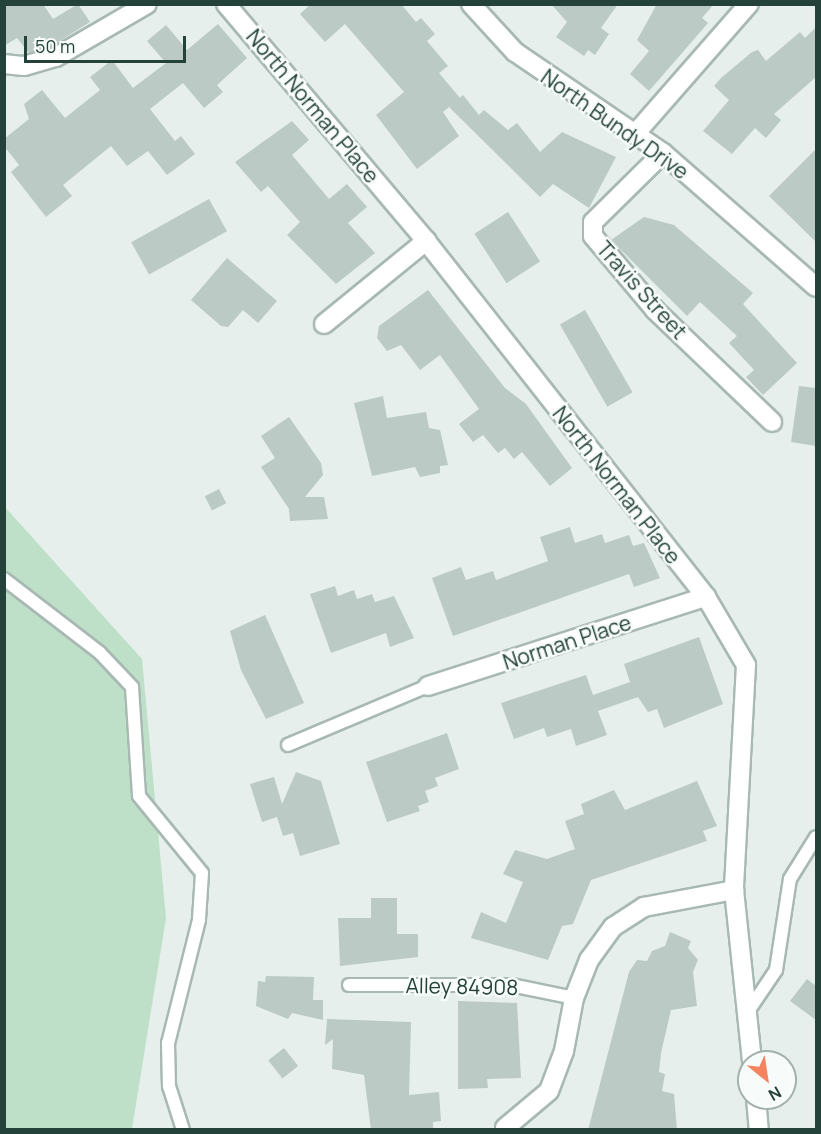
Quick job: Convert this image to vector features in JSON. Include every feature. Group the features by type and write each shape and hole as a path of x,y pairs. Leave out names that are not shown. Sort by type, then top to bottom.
{"street":[{"path":"4,64 24,66 56,57 147,4"},
{"name":"North Norman Place","path":"226,4 426,241 706,597 746,665 734,890 751,1050"},
{"name":"North Bundy Drive","path":"471,4 540,72 663,153 814,281"},
{"path":"635,134 749,4"},
{"name":"Travis Street","path":"663,153 593,222 593,236 655,310 772,422"},
{"path":"324,324 426,241"},
{"name":"Norman Place","path":"428,686 706,597"},
{"path":"505,1128 531,1112 549,1090 564,1051 574,998 589,960 613,927 644,907 734,890"},
{"path":"757,1110 759,1130"}],"lane":[{"path":"4,579 100,653 132,687 139,796 192,855 202,873 199,920 168,1043 169,1086 183,1130"},
{"path":"288,745 428,686"},
{"path":"747,1013 776,970 790,879 816,837"},
{"name":"Alley 84908","path":"349,985 511,985 574,998"}],"green space":[{"path":"4,506 142,659 166,918 132,1129 5,1129"}],"building":[{"path":"4,4 43,4 53,19 78,4 90,22 50,47 29,53 17,38 4,46"},
{"path":"311,4 401,4 416,22 421,18 435,34 427,41 448,66 439,73 460,98 443,112 459,136 417,169 376,115 404,92 345,24 325,42 300,14"},
{"path":"551,4 618,4 601,28 609,34 595,55 588,50 584,56 556,37 567,22"},
{"path":"657,4 714,4 702,18 708,23 649,91 630,74 649,51 637,40"},
{"path":"218,24 247,58 217,85 223,92 204,108 183,83 150,109 175,141 181,136 195,154 167,175 148,151 127,166 111,146 63,185 72,196 46,217 11,172 19,165 4,146 4,139 29,119 24,104 42,90 65,118 100,90 90,77 112,60 133,88 166,63 147,41 166,25 187,50"},
{"path":"816,27 816,77 774,114 781,120 766,138 755,128 732,154 703,131 729,100 714,86 721,78 752,52 758,50 766,61 800,32 805,38"},
{"path":"463,95 479,115 484,110 508,130 517,123 540,152 562,132 616,157 589,208 553,184 540,197 449,107"},
{"path":"292,121 309,140 292,155 329,199 347,184 367,207 348,223 375,253 336,284 287,235 300,222 268,186 261,192 235,162"},
{"path":"816,149 816,242 769,196"},
{"path":"209,199 227,231 149,275 131,242"},
{"path":"508,212 540,261 507,283 474,234"},
{"path":"644,217 674,225 753,293 743,304 797,363 763,395 746,377 754,370 729,343 737,336 700,302 687,316 611,240"},
{"path":"227,258 277,301 258,323 243,310 228,327 221,326 191,300"},
{"path":"428,290 505,388 526,404 572,468 550,486 522,452 514,459 505,448 498,453 483,435 473,442 459,424 479,409 440,355 420,370 401,345 387,351 377,338 379,326"},
{"path":"585,310 632,392 607,407 560,324"},
{"path":"799,386 816,388 816,446 791,442"},
{"path":"383,396 387,418 426,412 429,428 440,430 448,465 440,466 440,473 420,477 415,467 372,476 354,403"},
{"path":"289,417 321,463 323,475 305,497 324,497 328,519 290,521 289,509 261,467 275,458 261,436"},
{"path":"219,489 226,503 212,511 205,496"},
{"path":"570,527 575,543 602,534 605,543 629,535 633,546 644,543 660,578 634,587 629,574 453,636 432,578 461,567 466,580 493,571 496,580 548,561 540,537"},
{"path":"335,586 338,596 354,590 357,599 372,594 375,602 394,596 414,638 390,647 386,633 331,653 310,594"},
{"path":"265,615 304,703 266,719 241,670 230,631"},
{"path":"699,637 723,704 664,728 657,709 648,712 638,697 598,711 607,735 576,746 571,729 547,737 544,728 514,739 501,703 586,675 593,695 630,682 624,664"},
{"path":"447,733 459,769 435,778 438,786 425,791 429,802 418,806 420,811 387,822 366,762"},
{"path":"296,772 321,781 340,844 300,856 293,833 283,836 277,817 262,822 250,784 274,777 282,804"},
{"path":"697,781 717,826 703,831 707,841 591,880 573,924 562,926 548,960 471,938 481,912 506,923 523,882 503,874 515,850 547,859 575,849 565,821 584,814 581,804 614,790 625,810"},
{"path":"371,898 397,898 397,934 418,934 418,957 340,966 338,918 371,918"},
{"path":"670,932 691,941 688,948 698,960 693,972 697,1006 671,1010 661,1053 659,1072 665,1074 662,1091 674,1094 677,1130 588,1130 629,972 637,960 647,961 652,951 665,946"},
{"path":"266,976 314,977 313,1000 323,1000 323,1020 292,1013 288,1019 256,1006 258,981 265,982"},
{"path":"807,979 816,986 816,1020 790,1001"},
{"path":"458,1001 517,1003 521,1078 487,1079 488,1088 458,1089"},
{"path":"327,1019 411,1022 409,1095 439,1092 441,1121 433,1122 433,1130 371,1130 364,1075 332,1069 333,1039 325,1045"},
{"path":"284,1048 298,1066 282,1078 268,1060"}]}
